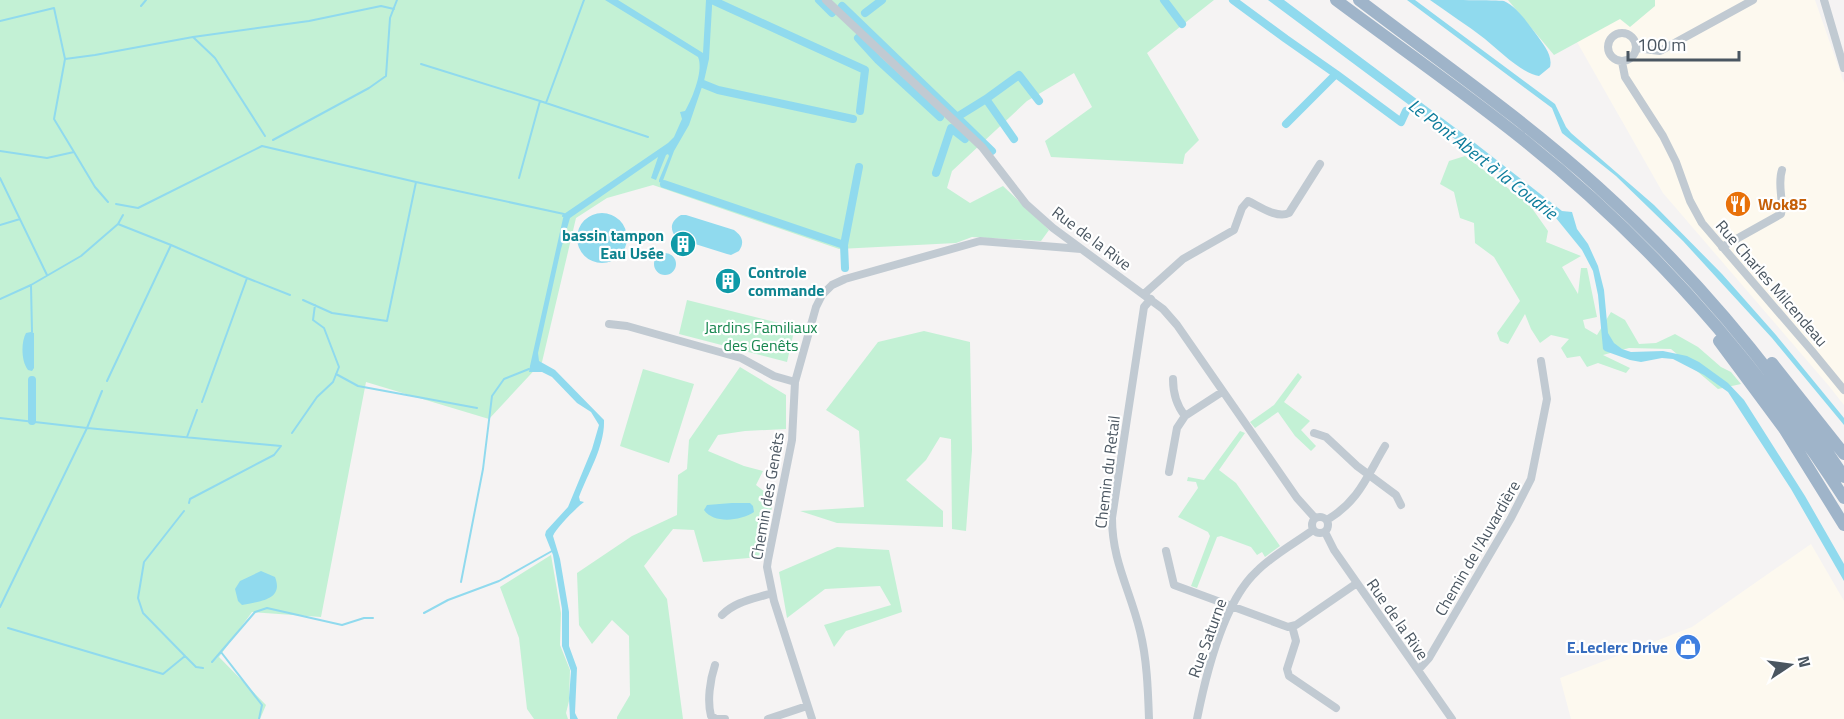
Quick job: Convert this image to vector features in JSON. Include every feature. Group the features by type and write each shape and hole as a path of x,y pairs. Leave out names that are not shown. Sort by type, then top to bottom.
{"highway":[{"path":"1336,0 1526,142 1618,224 1682,288 1765,385 1844,498"},
{"path":"1359,0 1559,153 1624,212 1702,292 1774,379 1844,477"},
{"path":"1682,288 1716,338 1785,430 1844,525"},
{"path":"1702,292 1721,303 1789,382 1844,454"}],"street":[{"name":"Rue de la Rive","path":"826,0 982,147 1026,204 1053,228 1163,309 1177,325 1297,498 1315,518"},
{"path":"1636,48 1660,51 1753,0"},
{"path":"1824,0 1843,58 1844,68"},
{"path":"1619,33 1631,36 1635,40 1636,48 1633,57 1622,62 1611,57 1608,51 1610,40 1619,33"},
{"name":"Rue Charles Milcendeau","path":"1622,62 1625,77 1663,136 1697,214 1722,247 1794,328 1844,390"},
{"path":"1147,296 1183,259 1234,230 1242,208 1248,201 1278,215 1289,213 1320,164"},
{"path":"1722,247 1782,214 1784,202 1779,178 1782,170"},
{"name":"Chemin des Genêts","path":"812,719 772,593 767,567 792,440 795,382 816,307 822,295 832,285 845,279 980,241 1082,249"},
{"name":"Chemin du Retail","path":"1147,296 1112,518 1112,536 1117,563 1140,631 1148,682 1149,719"},
{"path":"609,324 627,326 741,358 774,376 795,382"},
{"name":"Chemin de l'Auvardière","path":"1418,670 1429,658 1532,479 1547,399 1541,361"},
{"path":"1173,378 1173,387 1180,409 1185,416"},
{"path":"1169,472 1177,428 1185,416 1222,392"},
{"path":"1314,433 1326,437 1368,475 1396,495 1401,505"},
{"path":"1327,520 1337,515 1354,499 1385,446"},
{"path":"1322,517 1327,520 1328,528 1325,532 1320,534 1313,530 1312,524 1315,518 1322,517"},
{"name":"Rue Saturne","path":"1197,719 1204,682 1214,651 1242,588 1258,570 1313,530"},
{"name":"Rue de la Rive","path":"1325,532 1334,550 1452,719"},
{"path":"1166,552 1174,585 1284,625 1292,626 1357,583"},
{"path":"722,615 738,604 772,593"},
{"path":"1292,626 1296,641 1287,669 1289,676 1336,708"},
{"path":"715,665 712,674 711,716 725,719"},
{"path":"768,719 807,706"}],"shaded area":[{"path":"1655,0 1815,0 1844,83 1844,405 1663,193 1577,42 1620,18 1655,6"},
{"path":"1811,544 1844,601 1844,719 1571,719 1560,678 1692,627"}],"green space":[{"path":"0,0 1214,0 1147,53 1199,140 1185,154 1183,164 1051,157 1045,141 1092,107 1074,73 1027,101 952,171 947,188 970,203 1003,186 1049,230 1041,241 972,237 956,243 839,249 653,185 607,198 576,218 542,362 489,419 366,382 321,617 252,612 219,657 266,705 260,719 0,719"},
{"path":"1508,0 1655,0 1655,6 1630,27 1620,19 1554,55"},
{"path":"1465,156 1529,204 1548,231 1546,242 1581,256 1562,267 1578,294 1581,268 1587,268 1597,317 1583,320 1585,328 1597,335 1611,312 1625,320 1639,344 1656,343 1675,334 1698,347 1721,367 1731,372 1741,384 1718,389 1671,349 1629,348 1603,355 1630,368 1626,373 1598,363 1587,367 1580,356 1567,358 1561,348 1569,339 1551,335 1540,343 1525,314 1508,344 1500,341 1497,333 1520,301 1494,257 1475,243 1474,223 1460,218 1454,192 1440,184 1449,161"},
{"name":"Jardins Familiaux des Genêts","path":"687,300 795,327 787,362 679,334"},
{"path":"924,331 970,342 972,450 966,531 952,529 951,439 940,437 926,460 906,480 943,511 943,527 837,523 800,511 864,507 859,431 826,410 878,342"},
{"path":"740,367 786,395 786,429 718,435 708,451 763,471 756,485 774,499 760,557 703,562 694,530 673,529 644,566 667,599 683,719 617,719 630,695 629,636 612,620 592,644 579,625 577,573 632,536 677,515 678,475 687,469 689,440"},
{"name":"Jardins Familiaux des Genêts","path":"643,369 694,384 669,463 620,446"},
{"path":"1298,373 1302,377 1284,402 1310,421 1301,430 1316,446 1311,451 1295,436 1278,412 1255,428 1250,422 1274,405"},
{"path":"1240,431 1245,433 1219,470 1236,483 1280,546 1265,557 1262,552 1257,555 1251,547 1221,536 1217,537 1197,588 1191,586 1210,536 1208,532 1178,517 1198,488 1196,482 1187,481 1188,477 1204,480"},
{"path":"837,547 889,550 902,612 846,631 834,647 824,625 891,605 880,586 825,589 787,618 779,572"},
{"path":"551,555 561,613 560,645 570,670 569,701 566,713 568,719 534,719 527,709 519,638 500,587"}],"water":[{"path":"605,0 618,0 703,53 706,0 712,0 712,7 709,59 704,81 689,125 674,151 662,183 659,180 668,154 656,180 651,178 658,157 570,218 538,353 539,361 555,370 604,420 602,440 579,497 580,501 584,502 553,536 560,559 569,612 569,646 577,668 575,713 578,719 570,719 571,671 562,646 562,609 553,555 545,535 568,507 592,449 599,425 591,412 577,403 552,377 542,372 529,372 530,366 564,214 674,137 682,119 680,112 685,111 691,99 699,69 698,57"},
{"name":"Le Pont Abert à la Coudrie","path":"1268,0 1284,0 1562,211 1572,212 1577,229 1588,244 1598,266 1604,290 1608,333 1614,343 1631,352 1663,351 1687,356 1728,383 1744,400 1805,496 1844,564 1844,581 1791,489 1728,392 1704,375 1673,359 1662,358 1641,362 1603,349 1598,295 1593,271 1582,250 1556,218 1510,180"},
{"path":"1407,0 1415,0 1555,104 1571,133 1654,205 1722,274 1844,418 1844,425 1772,338 1683,241 1616,176 1562,133 1552,108"},
{"path":"1430,0 1504,1 1514,7 1542,42 1549,54 1550,67 1539,76 1533,75"},
{"path":"602,213 616,217 623,224 627,238 623,252 616,259 602,263 588,259 581,252 577,238 581,224 588,217"},
{"path":"681,215 734,230 742,239 739,251 731,255 676,238 672,225"},
{"path":"665,253 673,256 676,264 673,272 665,275 657,272 654,264 657,256"},
{"path":"26,333 34,333 34,368 32,371 28,370 22,352"},
{"path":"750,503 754,512 728,520 714,517 704,510 707,505"},
{"path":"261,571 275,577 276,591 269,598 242,605 238,601 235,589 240,581"}],"waterway":[{"path":"141,6 146,0"},
{"path":"273,140 369,88 386,76 390,18 397,0"},
{"path":"546,103 584,0"},
{"path":"712,0 865,70 860,111"},
{"path":"819,0 832,13"},
{"path":"865,13 882,0"},
{"path":"1164,0 1182,24"},
{"path":"1233,0 1336,74 1286,124"},
{"path":"193,37 309,21 381,6 394,9"},
{"path":"842,6 957,117"},
{"path":"0,21 54,8 65,59"},
{"path":"74,152 54,119 65,59 193,37 215,58 265,136"},
{"path":"858,38 878,60 940,117"},
{"path":"421,64 540,101 519,178"},
{"name":"Le Pont Abert à la Coudrie","path":"1336,74 1401,122 1406,111"},
{"path":"1014,139 986,99 1019,75 1039,101"},
{"path":"703,84 718,90 853,119"},
{"path":"986,99 957,117 992,151"},
{"path":"540,101 648,137"},
{"path":"936,173 951,128 965,139"},
{"path":"116,204 138,208 262,146 416,182 387,321 332,313 303,300"},
{"path":"0,151 47,158 74,152 95,187 108,202"},
{"path":"844,245 859,167"},
{"path":"0,178 47,275"},
{"path":"416,182 564,214 563,216"},
{"path":"664,184 844,245 845,268"},
{"path":"123,215 118,224 171,245"},
{"path":"0,225 20,219"},
{"path":"32,332 31,285 81,256 118,224"},
{"path":"107,381 171,245 247,278 202,402"},
{"path":"247,278 290,295"},
{"path":"0,299 31,285"},
{"path":"292,433 317,397 333,382 339,367 324,328 313,320 315,305"},
{"path":"461,582 483,469 492,396 504,379 529,369"},
{"path":"336,374 358,386 477,408"},
{"path":"32,380 32,421"},
{"path":"102,391 87,428 281,446 274,455 190,499 189,503"},
{"path":"187,437 197,410"},
{"path":"0,418 87,428 0,607"},
{"path":"184,511 144,562 138,598 143,613 185,656"},
{"path":"424,613 448,600 499,581 552,551"},
{"path":"212,662 255,612 267,608 342,625 364,618 373,618"},
{"path":"8,628 163,674 185,656 196,667 203,668"},
{"path":"221,652 262,705 259,719"}],"place":[{"name":"Wok85","path":"1738,204"},
{"name":"bassin tampon Eau Usée","path":"683,244"},
{"name":"Controle commande","path":"728,281"},
{"name":"E.Leclerc Drive","path":"1688,647"}]}
